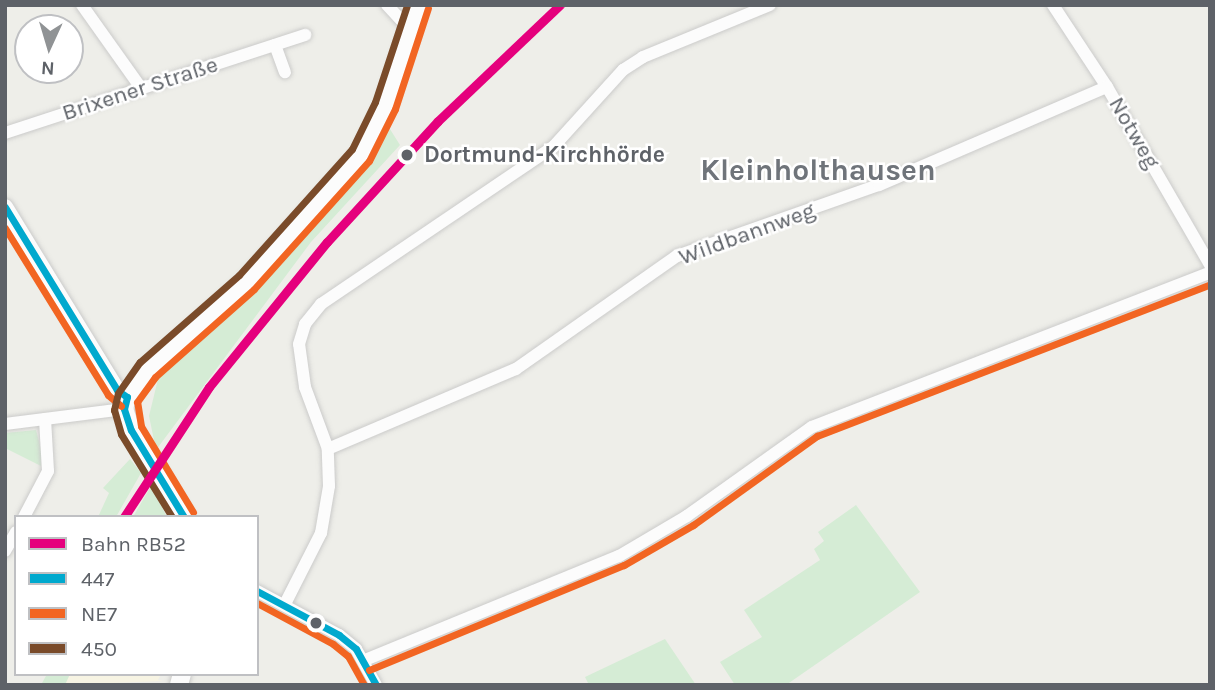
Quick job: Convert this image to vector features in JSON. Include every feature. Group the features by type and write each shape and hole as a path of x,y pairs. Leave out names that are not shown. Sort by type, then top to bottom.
{"main road":[{"path":"183,515 143,453 126,403 147,370 246,282 361,155 385,106 418,5"}],"street":[{"path":"82,5 141,88"},
{"path":"387,5 410,30"},
{"path":"285,604 321,533 328,449 300,366 299,344 305,324 321,304 554,146 623,70 643,57 770,5"},
{"name":"Notweg","path":"1053,5 1107,86 1210,265"},
{"name":"Brixener Straße","path":"5,133 305,35"},
{"path":"275,45 285,72"},
{"name":"Wildbannweg","path":"328,449 516,369 677,256 879,185 1107,86"},
{"path":"5,207 126,403 5,424"},
{"path":"365,660 619,556 676,523 812,427 1210,273"},
{"path":"25,515 48,471 45,419"},
{"path":"5,551 14,535"},
{"path":"259,592 340,635 365,660 376,685"}],"shaded area":[{"path":"68,676 160,676 158,680 163,681 63,685"}],"green space":[{"path":"388,126 400,145 311,242 156,450 149,416 159,375 264,277 371,158"},
{"path":"36,430 42,453 41,466 5,448 5,433"},
{"path":"130,459 141,473 117,515 99,515 109,493 103,488"},
{"path":"151,486 166,515 134,515"},
{"path":"856,505 920,592 786,685 735,685 720,662 762,637 744,610 820,560 814,549 824,541 818,532"},
{"path":"665,639 696,685 589,685 585,677"},
{"path":"46,676 69,676 65,685 41,685"}],"rail line":[{"name":"RB52","path":"125,515 209,387 327,242 438,121 560,5"}],"transit line":[{"name":"450","path":"171,515 121,434 114,410 118,393 140,362 239,275 352,149 375,102 407,5"},
{"name":"NE7","path":"193,512 141,426 137,402 155,377 254,289 369,161 395,109 428,8"},
{"name":"447","path":"5,207 117,390 127,397"},
{"name":"NE7","path":"5,228 108,395 121,406"},
{"name":"NE7","path":"369,670 624,565 693,525 817,436 1210,284"},
{"name":"447","path":"127,397 124,409 131,430 183,515"},
{"name":"447","path":"259,592 339,635 356,649 376,685"},
{"name":"NE7","path":"259,604 333,644 348,656 364,685"}],"place":[{"name":"Dortmund-Kirchhörde","path":"407,155"}],"district":[{"name":"Kleinholthausen","path":"818,170"}]}
